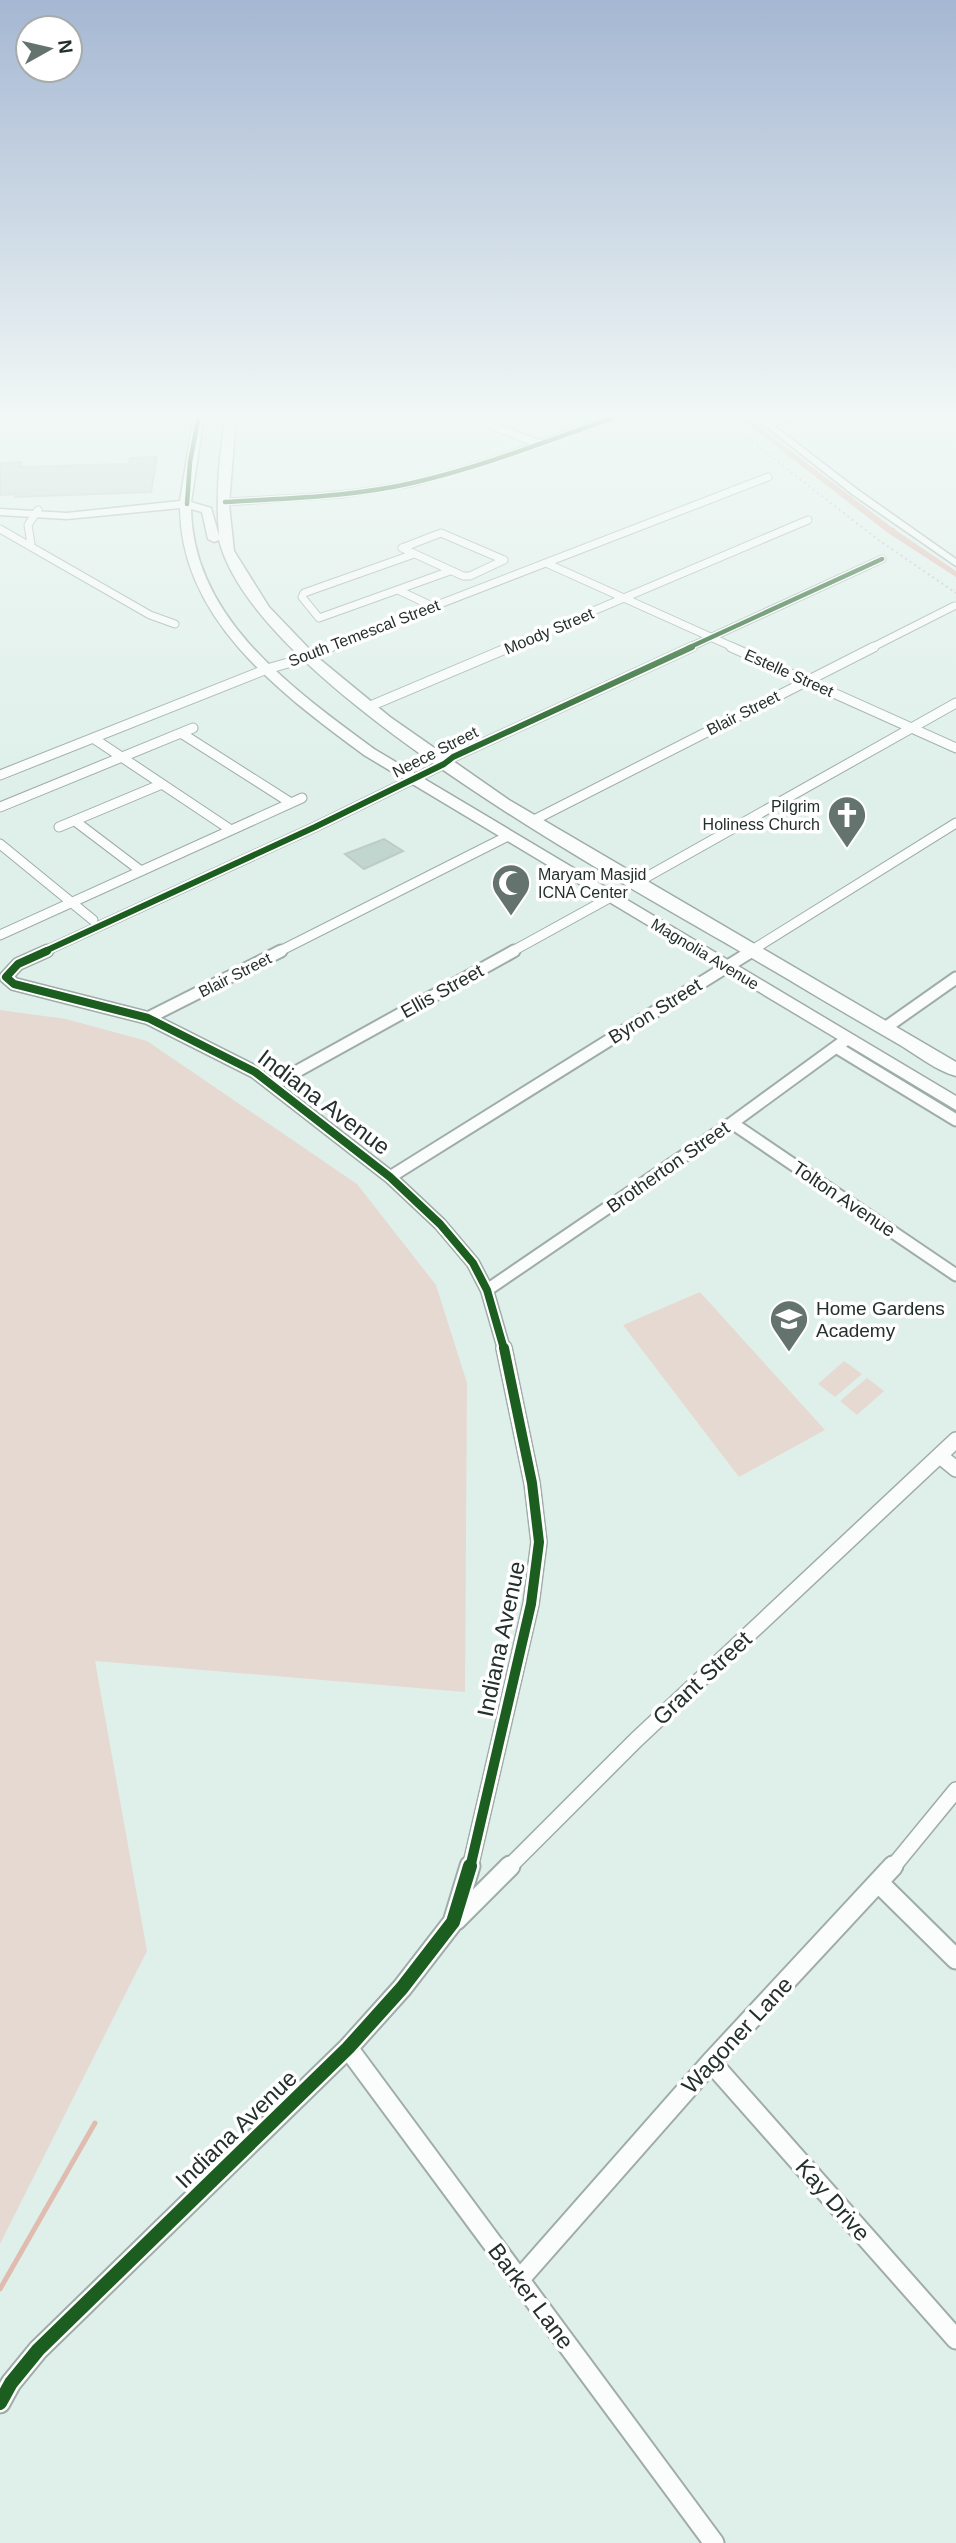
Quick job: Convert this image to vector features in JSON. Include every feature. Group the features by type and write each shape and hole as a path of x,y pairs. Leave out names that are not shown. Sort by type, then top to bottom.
{"main road":[{"name":"Magnolia Avenue","path":"186,534 196,567 214,604 233,631 267,668 304,702 352,739 727,967 841,1043 956,1104"},
{"path":"214,534 218,549 229,552"},
{"name":"Magnolia Avenue","path":"225,534 229,552 240,574 272,620 309,657 368,707 444,764 516,812 956,1070"},
{"path":"352,739 417,767 432,768 444,764"},
{"path":"414,778 433,776 454,782 516,812"},
{"path":"611,897 736,951 752,951"},
{"path":"727,967 741,965 753,968 866,1024 885,1028"}],"street":[{"path":"11,534 150,615 175,624"},
{"path":"28,534 31,544"},
{"path":"439,534 402,548 463,576 470,576 505,560 443,534"},
{"name":"South Temescal Street","path":"0,775 267,668 309,657 622,534"},
{"name":"Moody Street","path":"368,707 776,534"},
{"path":"914,534 956,563"},
{"path":"414,554 304,593 302,597 319,618 450,571"},
{"name":"Neece Street","path":"6,977 18,964 444,764 453,757 882,559"},
{"name":"Estelle Street","path":"546,563 956,748"},
{"path":"398,590 434,607"},
{"name":"Blair Street","path":"532,821 954,606"},
{"path":"636,883 956,703"},
{"path":"0,807 193,728"},
{"path":"181,733 291,803"},
{"path":"93,738 231,830"},
{"path":"59,827 162,784"},
{"path":"0,935 302,798"},
{"path":"75,821 141,871"},
{"name":"Byron Street","path":"390,1177 956,823"},
{"name":"Blair Street","path":"148,1018 508,836"},
{"path":"0,844 93,920"},
{"name":"Ellis Street","path":"274,1084 611,897"},
{"name":"Indiana Avenue","path":"0,2403 11,2383 38,2350 348,2048 402,1988 453,1922 468,1876 531,1604 538,1557 532,1483 515,1393 487,1290 461,1247 390,1177 274,1084 239,1063 148,1018 14,984 6,977"},
{"path":"885,1028 956,978"},
{"name":"Magnolia Avenue","path":"841,1043 956,1120"},
{"name":"Brotherton Street","path":"487,1290 732,1123 841,1043"},
{"name":"Tolton Avenue","path":"732,1123 956,1275"},
{"name":"Grant Street","path":"453,1922 636,1740 956,1440"},
{"path":"940,1457 956,1469"},
{"name":"Wagoner Lane","path":"519,2280 711,2062 879,1883 956,1790"},
{"path":"879,1883 956,1959"},
{"name":"Barker Lane","path":"348,2048 714,2543"},
{"name":"Kay Drive","path":"711,2062 956,2339"}],"shaded area":[{"path":"0,1010 66,1019 147,1041 357,1184 436,1285 467,1383 465,1692 95,1661 147,1951 0,2244"},
{"path":"700,1292 825,1430 739,1477 623,1325"},
{"path":"844,1361 862,1374 835,1397 818,1384"},
{"path":"867,1378 884,1391 857,1415 840,1401"}],"building":[{"path":"384,839 403,851 364,869 345,854"}],"waterway":[{"path":"895,534 956,575"},
{"path":"0,2289 95,2123"}],"railway":[{"path":"871,534 956,593"}],"cycle path":[{"path":"0,2403 11,2383 38,2350 348,2048 402,1988 453,1922 468,1876 531,1604 539,1542 532,1483 515,1393 496,1316 473,1263 440,1224 390,1177 255,1072 148,1018 14,984 6,977 18,964 315,827 444,764 453,757 882,559"}],"place":[{"name":"Pilgrim Holiness Church","path":"847,849"},
{"name":"Maryam Masjid ICNA Center","path":"511,917"},
{"name":"Home Gardens Academy","path":"789,1353"}]}
